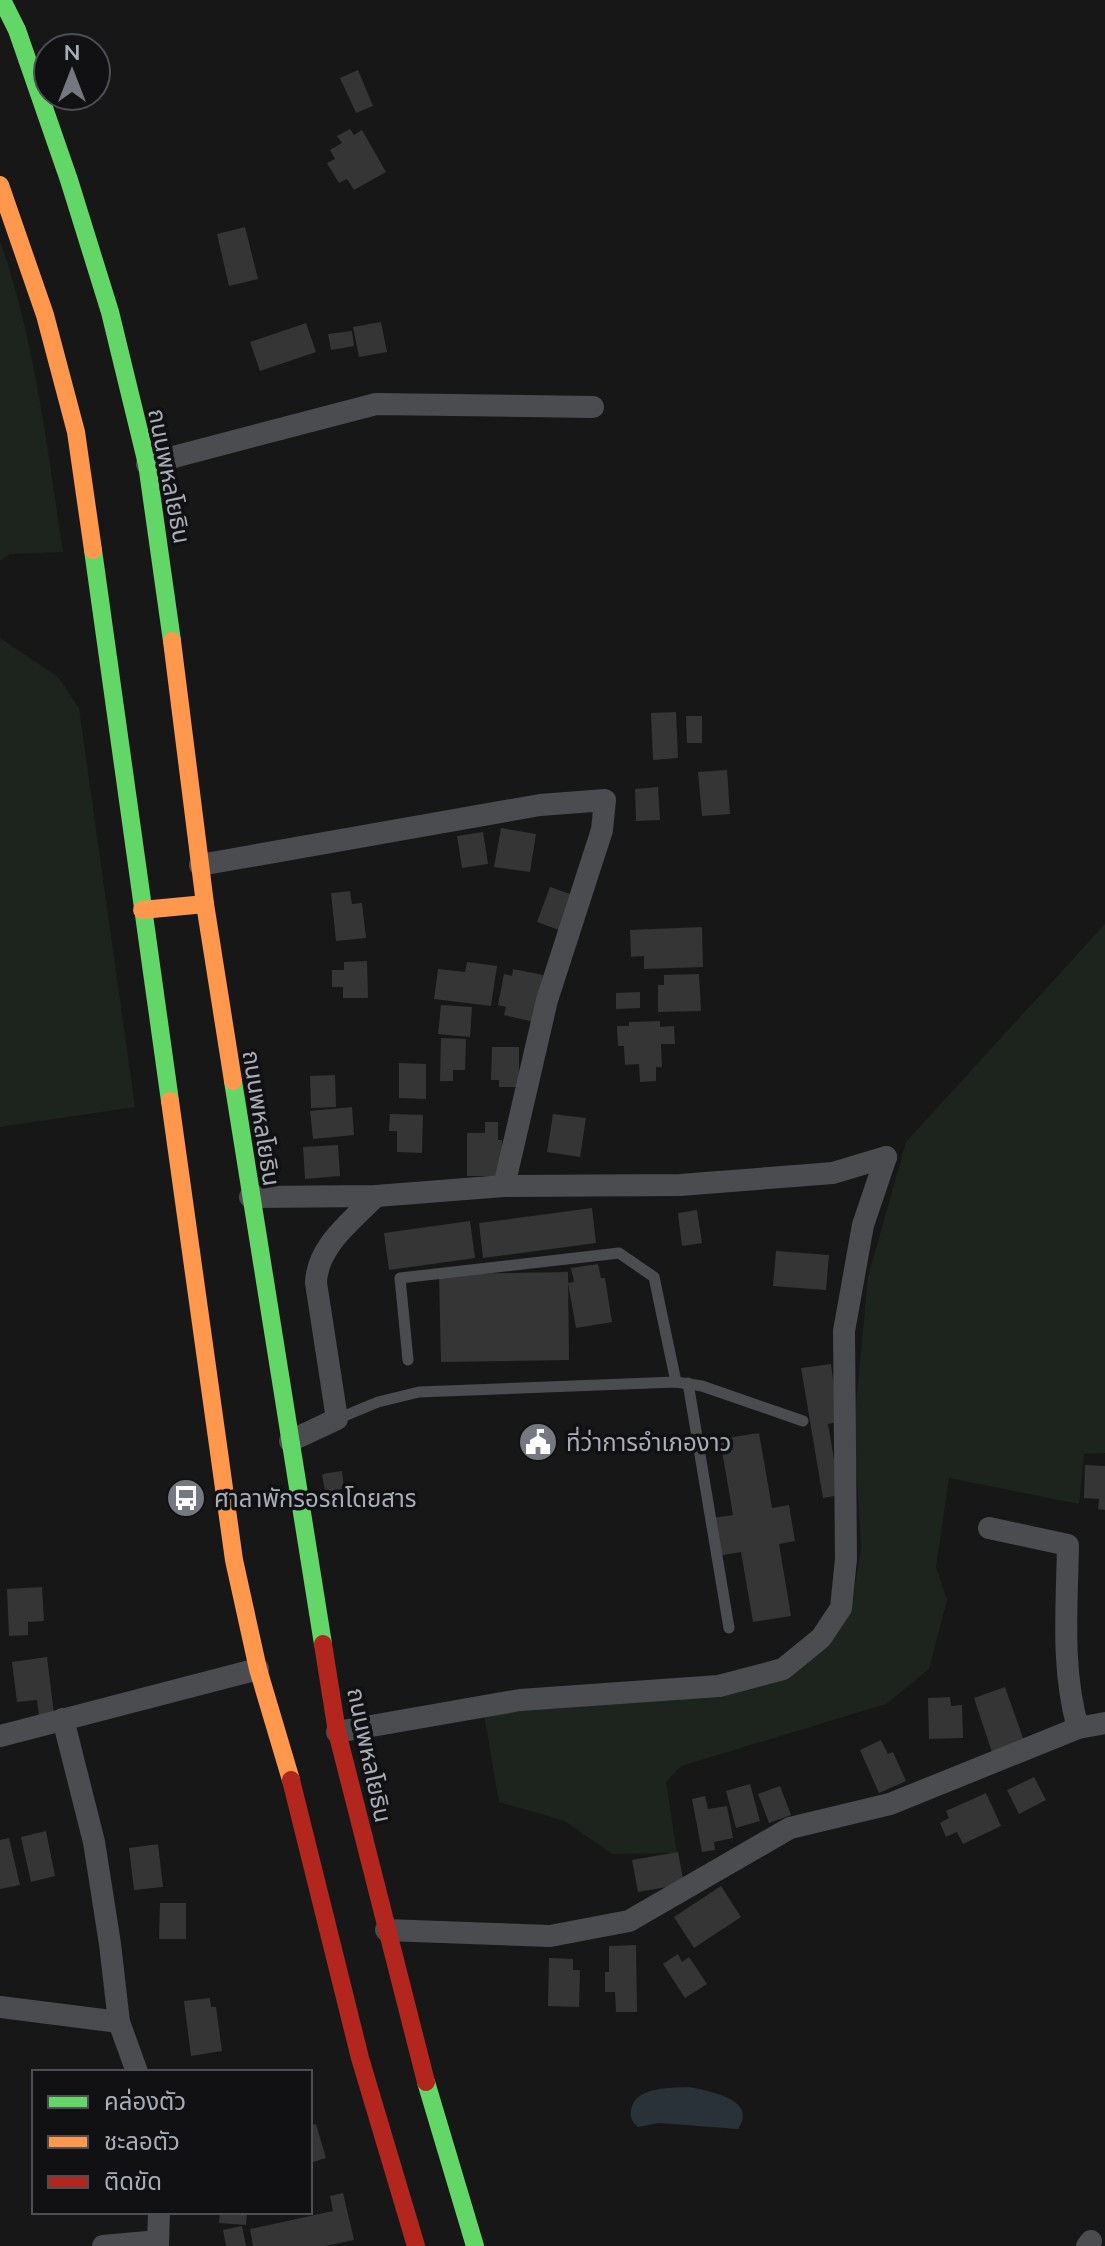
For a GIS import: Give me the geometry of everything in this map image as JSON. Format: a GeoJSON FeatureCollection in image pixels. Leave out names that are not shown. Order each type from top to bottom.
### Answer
{"type":"FeatureCollection","features":[{"type":"Feature","properties":{"kind":"highway","name":"ถนนพหลโยธิน"},"geometry":{"type":"LineString","coordinates":[[2,0],[17,30],[69,180],[110,312],[147,464],[165,581],[205,904],[337,1732],[414,2043],[475,2246]]}},
{"type":"Feature","properties":{"kind":"highway"},"geometry":{"type":"LineString","coordinates":[[0,185],[45,315],[76,432],[234,1560],[258,1669],[282,1743],[360,2058],[416,2246]]}},
{"type":"Feature","properties":{"kind":"highway"},"geometry":{"type":"LineString","coordinates":[[142,910],[205,904]]}},
{"type":"Feature","properties":{"kind":"street"},"geometry":{"type":"LineString","coordinates":[[147,464],[376,404],[593,407]]}},
{"type":"Feature","properties":{"kind":"street"},"geometry":{"type":"LineString","coordinates":[[200,865],[540,805],[605,800],[602,830],[547,1000],[504,1186]]}},
{"type":"Feature","properties":{"kind":"street"},"geometry":{"type":"LineString","coordinates":[[250,1197],[376,1196],[504,1186],[680,1185],[833,1173],[886,1157],[863,1225],[844,1331],[846,1559],[841,1608],[821,1638],[783,1669],[719,1686],[520,1700],[337,1732]]}},
{"type":"Feature","properties":{"kind":"street"},"geometry":{"type":"LineString","coordinates":[[290,1441],[337,1419],[316,1267],[322,1253],[376,1196]]}},
{"type":"Feature","properties":{"kind":"street"},"geometry":{"type":"LineString","coordinates":[[989,1528],[1068,1545],[1066,1665],[1078,1728]]}},
{"type":"Feature","properties":{"kind":"street"},"geometry":{"type":"LineString","coordinates":[[0,1736],[258,1669]]}},
{"type":"Feature","properties":{"kind":"street"},"geometry":{"type":"LineString","coordinates":[[63,1719],[94,1842],[119,2022],[136,2070]]}},
{"type":"Feature","properties":{"kind":"street"},"geometry":{"type":"LineString","coordinates":[[386,1930],[550,1936],[629,1921],[790,1828],[890,1804],[1078,1728],[1105,1723]]}},
{"type":"Feature","properties":{"kind":"street"},"geometry":{"type":"LineString","coordinates":[[0,2007],[119,2022]]}},
{"type":"Feature","properties":{"kind":"street"},"geometry":{"type":"LineString","coordinates":[[103,2246],[158,2243],[159,2214]]}},
{"type":"Feature","properties":{"kind":"lane"},"geometry":{"type":"LineString","coordinates":[[408,1360],[400,1278],[619,1253],[654,1277],[682,1383],[729,1628]]}},
{"type":"Feature","properties":{"kind":"lane"},"geometry":{"type":"LineString","coordinates":[[337,1419],[378,1402],[419,1392],[682,1383],[803,1421]]}},
{"type":"Feature","properties":{"kind":"shaded area"},"geometry":{"type":"Polygon","coordinates":[[[0,241],[31,356],[63,552],[10,554],[0,561],[0,241]]]}},
{"type":"Feature","properties":{"kind":"shaded area"},"geometry":{"type":"Polygon","coordinates":[[[0,638],[58,677],[79,708],[135,1107],[0,1127],[0,638]]]}},
{"type":"Feature","properties":{"kind":"shaded area"},"geometry":{"type":"Polygon","coordinates":[[[1105,924],[1105,1453],[1084,1454],[1079,1504],[949,1478],[936,1567],[947,1600],[929,1669],[886,1704],[681,1766],[666,1782],[677,1853],[612,1854],[565,1821],[499,1802],[484,1714],[786,1676],[851,1611],[861,1548],[854,1426],[868,1277],[906,1142],[1105,924]]]}},
{"type":"Feature","properties":{"kind":"shaded area"},"geometry":{"type":"Polygon","coordinates":[[[689,2087],[719,2094],[737,2104],[743,2119],[738,2129],[659,2123],[638,2127],[633,2121],[631,2110],[639,2096],[664,2088],[689,2087]]]}},
{"type":"Feature","properties":{"kind":"building"},"geometry":{"type":"Polygon","coordinates":[[[358,70],[373,106],[356,113],[340,78],[358,70]]]}},
{"type":"Feature","properties":{"kind":"building"},"geometry":{"type":"Polygon","coordinates":[[[350,129],[354,135],[362,130],[386,172],[354,190],[347,179],[339,183],[327,163],[335,159],[330,150],[342,143],[337,136],[350,129]]]}},
{"type":"Feature","properties":{"kind":"building"},"geometry":{"type":"Polygon","coordinates":[[[245,227],[258,279],[229,286],[217,234],[245,227]]]}},
{"type":"Feature","properties":{"kind":"building"},"geometry":{"type":"Polygon","coordinates":[[[381,322],[387,352],[359,357],[353,327],[381,322]]]}},
{"type":"Feature","properties":{"kind":"building"},"geometry":{"type":"Polygon","coordinates":[[[306,323],[316,352],[260,371],[250,342],[306,323]]]}},
{"type":"Feature","properties":{"kind":"building"},"geometry":{"type":"Polygon","coordinates":[[[352,331],[354,346],[331,350],[328,334],[352,331]]]}},
{"type":"Feature","properties":{"kind":"building"},"geometry":{"type":"Polygon","coordinates":[[[676,712],[678,758],[653,760],[651,713],[676,712]]]}},
{"type":"Feature","properties":{"kind":"building"},"geometry":{"type":"Polygon","coordinates":[[[686,716],[702,716],[702,743],[687,743],[686,716]]]}},
{"type":"Feature","properties":{"kind":"building"},"geometry":{"type":"Polygon","coordinates":[[[727,770],[730,814],[702,816],[698,772],[727,770]]]}},
{"type":"Feature","properties":{"kind":"building"},"geometry":{"type":"Polygon","coordinates":[[[658,787],[660,820],[636,821],[635,789],[658,787]]]}},
{"type":"Feature","properties":{"kind":"building"},"geometry":{"type":"Polygon","coordinates":[[[501,828],[536,834],[530,872],[494,867],[501,828]]]}},
{"type":"Feature","properties":{"kind":"building"},"geometry":{"type":"Polygon","coordinates":[[[483,832],[488,864],[462,868],[457,836],[483,832]]]}},
{"type":"Feature","properties":{"kind":"building"},"geometry":{"type":"Polygon","coordinates":[[[550,887],[573,895],[559,930],[537,922],[550,887]]]}},
{"type":"Feature","properties":{"kind":"building"},"geometry":{"type":"Polygon","coordinates":[[[350,891],[352,904],[362,903],[366,938],[336,941],[331,893],[350,891]]]}},
{"type":"Feature","properties":{"kind":"building"},"geometry":{"type":"Polygon","coordinates":[[[702,927],[703,967],[644,969],[644,956],[631,957],[630,930],[702,927]]]}},
{"type":"Feature","properties":{"kind":"building"},"geometry":{"type":"Polygon","coordinates":[[[367,961],[368,998],[343,998],[343,987],[332,987],[332,970],[344,970],[344,962],[367,961]]]}},
{"type":"Feature","properties":{"kind":"building"},"geometry":{"type":"Polygon","coordinates":[[[467,962],[497,966],[491,1006],[434,999],[438,969],[465,972],[467,962]]]}},
{"type":"Feature","properties":{"kind":"building"},"geometry":{"type":"Polygon","coordinates":[[[513,969],[543,975],[534,1022],[504,1015],[506,1007],[498,1005],[504,974],[512,976],[513,969]]]}},
{"type":"Feature","properties":{"kind":"building"},"geometry":{"type":"Polygon","coordinates":[[[699,974],[701,1011],[658,1012],[658,985],[664,985],[664,975],[699,974]]]}},
{"type":"Feature","properties":{"kind":"building"},"geometry":{"type":"Polygon","coordinates":[[[640,992],[640,1008],[616,1009],[616,993],[640,992]]]}},
{"type":"Feature","properties":{"kind":"building"},"geometry":{"type":"Polygon","coordinates":[[[441,1005],[472,1007],[470,1037],[438,1034],[441,1005]]]}},
{"type":"Feature","properties":{"kind":"building"},"geometry":{"type":"Polygon","coordinates":[[[660,1021],[660,1027],[674,1026],[675,1044],[661,1044],[662,1067],[656,1067],[656,1081],[640,1082],[639,1064],[625,1065],[624,1046],[618,1046],[617,1026],[629,1026],[629,1022],[660,1021]]]}},
{"type":"Feature","properties":{"kind":"building"},"geometry":{"type":"Polygon","coordinates":[[[441,1038],[466,1039],[465,1070],[453,1070],[453,1081],[440,1081],[441,1038]]]}},
{"type":"Feature","properties":{"kind":"building"},"geometry":{"type":"Polygon","coordinates":[[[492,1047],[519,1047],[519,1087],[499,1087],[499,1080],[491,1080],[492,1047]]]}},
{"type":"Feature","properties":{"kind":"building"},"geometry":{"type":"Polygon","coordinates":[[[399,1063],[426,1064],[426,1099],[399,1098],[399,1063]]]}},
{"type":"Feature","properties":{"kind":"building"},"geometry":{"type":"Polygon","coordinates":[[[335,1075],[336,1107],[311,1108],[310,1076],[335,1075]]]}},
{"type":"Feature","properties":{"kind":"building"},"geometry":{"type":"Polygon","coordinates":[[[352,1107],[354,1135],[313,1139],[310,1111],[352,1107]]]}},
{"type":"Feature","properties":{"kind":"building"},"geometry":{"type":"Polygon","coordinates":[[[390,1114],[423,1115],[422,1153],[397,1152],[397,1131],[389,1131],[390,1114]]]}},
{"type":"Feature","properties":{"kind":"building"},"geometry":{"type":"Polygon","coordinates":[[[553,1114],[586,1118],[580,1157],[547,1152],[553,1114]]]}},
{"type":"Feature","properties":{"kind":"building"},"geometry":{"type":"Polygon","coordinates":[[[485,1122],[498,1122],[498,1140],[502,1140],[501,1176],[467,1176],[467,1133],[485,1133],[485,1122]]]}},
{"type":"Feature","properties":{"kind":"building"},"geometry":{"type":"Polygon","coordinates":[[[338,1145],[340,1176],[305,1179],[303,1147],[338,1145]]]}},
{"type":"Feature","properties":{"kind":"building"},"geometry":{"type":"Polygon","coordinates":[[[592,1208],[596,1243],[483,1258],[479,1223],[592,1208]]]}},
{"type":"Feature","properties":{"kind":"building"},"geometry":{"type":"Polygon","coordinates":[[[697,1210],[702,1243],[682,1246],[678,1213],[697,1210]]]}},
{"type":"Feature","properties":{"kind":"building"},"geometry":{"type":"Polygon","coordinates":[[[470,1221],[475,1258],[389,1270],[384,1233],[470,1221]]]}},
{"type":"Feature","properties":{"kind":"building"},"geometry":{"type":"Polygon","coordinates":[[[776,1251],[829,1255],[826,1290],[773,1286],[776,1251]]]}},
{"type":"Feature","properties":{"kind":"building"},"geometry":{"type":"Polygon","coordinates":[[[598,1264],[601,1278],[605,1278],[612,1322],[576,1328],[568,1283],[574,1282],[571,1268],[598,1264]]]}},
{"type":"Feature","properties":{"kind":"building"},"geometry":{"type":"Polygon","coordinates":[[[568,1272],[569,1360],[441,1362],[439,1274],[568,1272]]]}},
{"type":"Feature","properties":{"kind":"building"},"geometry":{"type":"Polygon","coordinates":[[[831,1364],[839,1422],[828,1424],[840,1495],[823,1498],[801,1368],[831,1364]]]}},
{"type":"Feature","properties":{"kind":"building"},"geometry":{"type":"Polygon","coordinates":[[[759,1433],[772,1508],[789,1505],[795,1541],[779,1544],[791,1616],[753,1622],[741,1552],[712,1557],[706,1519],[733,1515],[720,1439],[759,1433]]]}},
{"type":"Feature","properties":{"kind":"building"},"geometry":{"type":"Polygon","coordinates":[[[1085,1465],[1105,1466],[1105,1510],[1098,1509],[1099,1499],[1084,1498],[1085,1465]]]}},
{"type":"Feature","properties":{"kind":"building"},"geometry":{"type":"Polygon","coordinates":[[[342,1471],[344,1489],[325,1492],[322,1474],[342,1471]]]}},
{"type":"Feature","properties":{"kind":"building"},"geometry":{"type":"Polygon","coordinates":[[[195,1486],[198,1506],[178,1509],[174,1489],[195,1486]]]}},
{"type":"Feature","properties":{"kind":"building"},"geometry":{"type":"Polygon","coordinates":[[[42,1587],[44,1621],[28,1622],[28,1635],[9,1636],[7,1589],[42,1587]]]}},
{"type":"Feature","properties":{"kind":"building"},"geometry":{"type":"Polygon","coordinates":[[[47,1657],[54,1714],[39,1716],[37,1700],[17,1702],[12,1662],[47,1657]]]}},
{"type":"Feature","properties":{"kind":"building"},"geometry":{"type":"Polygon","coordinates":[[[1005,1687],[1025,1744],[993,1755],[974,1698],[1005,1687]]]}},
{"type":"Feature","properties":{"kind":"building"},"geometry":{"type":"Polygon","coordinates":[[[950,1697],[951,1706],[962,1705],[963,1738],[929,1739],[928,1698],[950,1697]]]}},
{"type":"Feature","properties":{"kind":"building"},"geometry":{"type":"Polygon","coordinates":[[[881,1740],[888,1754],[893,1752],[906,1781],[879,1793],[860,1750],[881,1740]]]}},
{"type":"Feature","properties":{"kind":"building"},"geometry":{"type":"Polygon","coordinates":[[[1034,1777],[1046,1800],[1019,1814],[1007,1790],[1034,1777]]]}},
{"type":"Feature","properties":{"kind":"building"},"geometry":{"type":"Polygon","coordinates":[[[750,1784],[760,1821],[736,1828],[726,1791],[750,1784]]]}},
{"type":"Feature","properties":{"kind":"building"},"geometry":{"type":"Polygon","coordinates":[[[780,1786],[791,1815],[769,1823],[758,1794],[780,1786]]]}},
{"type":"Feature","properties":{"kind":"building"},"geometry":{"type":"Polygon","coordinates":[[[986,1793],[1001,1826],[963,1844],[957,1832],[946,1837],[940,1823],[949,1818],[946,1811],[986,1793]]]}},
{"type":"Feature","properties":{"kind":"building"},"geometry":{"type":"Polygon","coordinates":[[[705,1796],[708,1809],[727,1806],[733,1838],[714,1842],[715,1850],[702,1852],[692,1799],[705,1796]]]}},
{"type":"Feature","properties":{"kind":"building"},"geometry":{"type":"Polygon","coordinates":[[[46,1831],[55,1876],[31,1882],[21,1837],[46,1831]]]}},
{"type":"Feature","properties":{"kind":"building"},"geometry":{"type":"Polygon","coordinates":[[[9,1838],[20,1885],[0,1889],[0,1840],[9,1838]]]}},
{"type":"Feature","properties":{"kind":"building"},"geometry":{"type":"Polygon","coordinates":[[[158,1844],[163,1887],[134,1890],[129,1848],[158,1844]]]}},
{"type":"Feature","properties":{"kind":"building"},"geometry":{"type":"Polygon","coordinates":[[[678,1852],[684,1884],[638,1892],[632,1860],[678,1852]]]}},
{"type":"Feature","properties":{"kind":"building"},"geometry":{"type":"Polygon","coordinates":[[[721,1886],[741,1917],[694,1948],[674,1917],[721,1886]]]}},
{"type":"Feature","properties":{"kind":"building"},"geometry":{"type":"Polygon","coordinates":[[[160,1903],[186,1903],[186,1939],[159,1939],[160,1903]]]}},
{"type":"Feature","properties":{"kind":"building"},"geometry":{"type":"Polygon","coordinates":[[[636,1945],[637,2012],[616,2012],[615,1992],[605,1992],[609,1946],[636,1945]]]}},
{"type":"Feature","properties":{"kind":"building"},"geometry":{"type":"Polygon","coordinates":[[[678,1954],[682,1962],[689,1957],[707,1984],[685,1998],[663,1964],[678,1954]]]}},
{"type":"Feature","properties":{"kind":"building"},"geometry":{"type":"Polygon","coordinates":[[[549,1958],[573,1959],[573,1970],[580,1970],[579,2007],[548,2006],[549,1958]]]}},
{"type":"Feature","properties":{"kind":"building"},"geometry":{"type":"Polygon","coordinates":[[[210,1998],[211,2007],[216,2007],[222,2051],[191,2056],[184,2001],[210,1998]]]}},
{"type":"Feature","properties":{"kind":"building"},"geometry":{"type":"Polygon","coordinates":[[[316,2124],[326,2158],[312,2162],[312,2125],[316,2124]]]}},
{"type":"Feature","properties":{"kind":"building"},"geometry":{"type":"Polygon","coordinates":[[[343,2193],[354,2240],[326,2246],[253,2246],[250,2229],[333,2211],[330,2196],[343,2193]]]}},
{"type":"Feature","properties":{"kind":"building"},"geometry":{"type":"Polygon","coordinates":[[[220,2214],[247,2214],[246,2225],[219,2223],[220,2214]]]}},
{"type":"Feature","properties":{"kind":"building"},"geometry":{"type":"Polygon","coordinates":[[[242,2226],[246,2246],[226,2246],[223,2230],[242,2226]]]}},
{"type":"Feature","properties":{"kind":"traffic: fast"},"geometry":{"type":"LineString","coordinates":[[2,0],[17,30],[69,180],[110,312],[147,464],[172,641]]}},
{"type":"Feature","properties":{"kind":"traffic: fast"},"geometry":{"type":"LineString","coordinates":[[93,550],[170,1101]]}},
{"type":"Feature","properties":{"kind":"traffic: fast"},"geometry":{"type":"LineString","coordinates":[[233,1081],[323,1644]]}},
{"type":"Feature","properties":{"kind":"traffic: fast"},"geometry":{"type":"LineString","coordinates":[[426,2082],[475,2246]]}},
{"type":"Feature","properties":{"kind":"traffic: slow"},"geometry":{"type":"LineString","coordinates":[[0,185],[45,315],[76,432],[93,550]]}},
{"type":"Feature","properties":{"kind":"traffic: slow"},"geometry":{"type":"LineString","coordinates":[[172,641],[205,904],[233,1081]]}},
{"type":"Feature","properties":{"kind":"traffic: slow"},"geometry":{"type":"LineString","coordinates":[[142,910],[205,904]]}},
{"type":"Feature","properties":{"kind":"traffic: slow"},"geometry":{"type":"LineString","coordinates":[[170,1101],[234,1560],[258,1669],[291,1780]]}},
{"type":"Feature","properties":{"kind":"traffic: jam"},"geometry":{"type":"LineString","coordinates":[[323,1644],[337,1732],[426,2082]]}},
{"type":"Feature","properties":{"kind":"traffic: jam"},"geometry":{"type":"LineString","coordinates":[[291,1780],[360,2058],[416,2246]]}},
{"type":"Feature","properties":{"kind":"place","name":"ที่ว่าการอำเภองาว"},"geometry":{"type":"Point","coordinates":[538,1442]}},
{"type":"Feature","properties":{"kind":"place","name":"ศาลาพักรอรถโดยสาร"},"geometry":{"type":"Point","coordinates":[186,1498]}}]}
